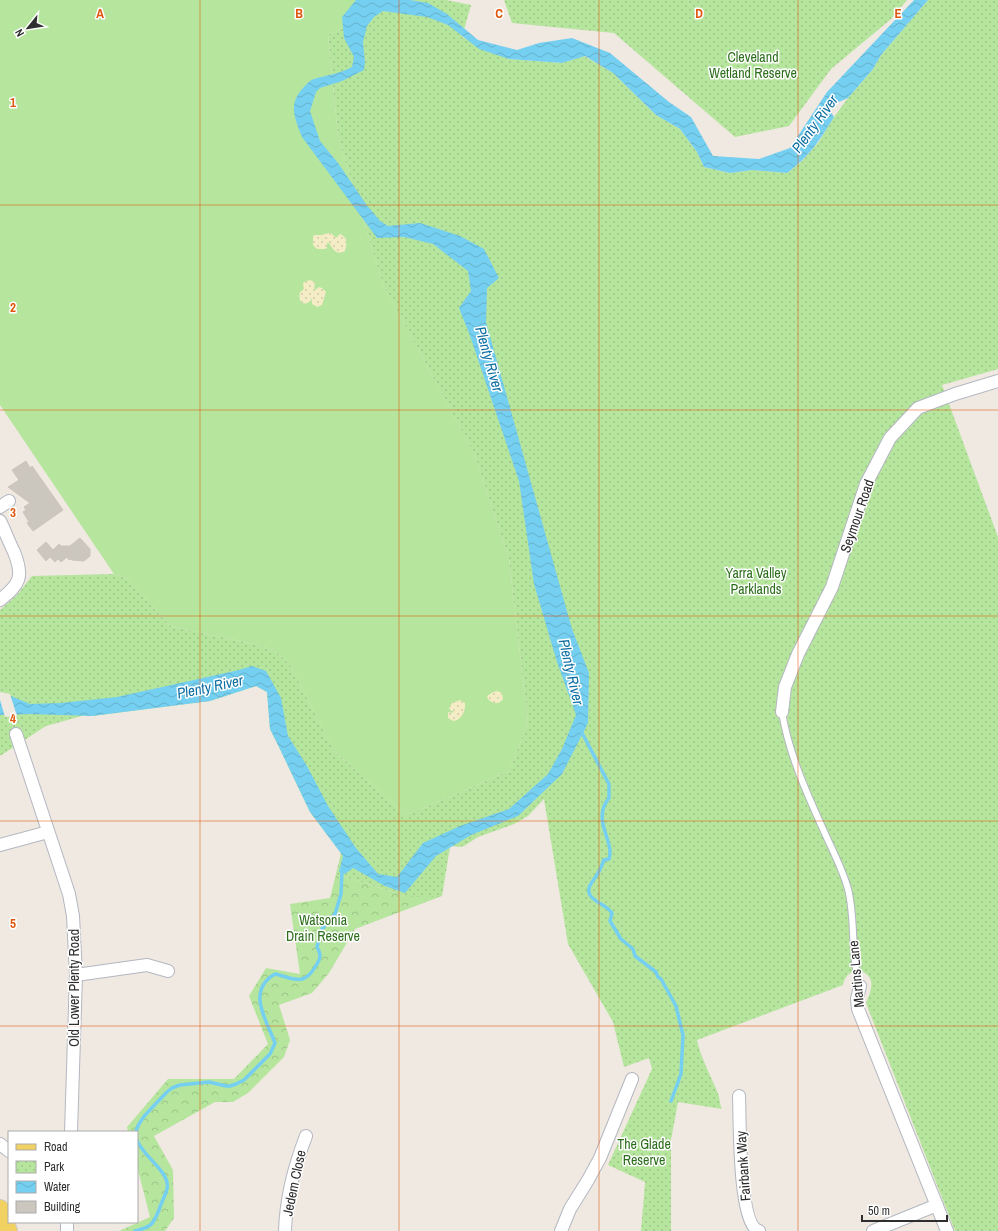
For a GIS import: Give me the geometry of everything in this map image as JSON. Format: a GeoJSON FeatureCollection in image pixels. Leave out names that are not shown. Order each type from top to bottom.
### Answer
{"type":"FeatureCollection","features":[{"type":"Feature","properties":{"kind":"main road"},"geometry":{"type":"LineString","coordinates":[[0,1209],[8,1231]]}},
{"type":"Feature","properties":{"kind":"street","name":"Seymour Road"},"geometry":{"type":"LineString","coordinates":[[782,712],[785,687],[798,654],[832,587],[866,484],[890,438],[918,408],[955,394],[998,381]]}},
{"type":"Feature","properties":{"kind":"street"},"geometry":{"type":"LineString","coordinates":[[0,521],[19,564],[20,573],[16,585],[0,600]]}},
{"type":"Feature","properties":{"kind":"street","name":"Old Lower Plenty Road"},"geometry":{"type":"LineString","coordinates":[[16,734],[69,894],[73,916],[76,975],[71,1131]]}},
{"type":"Feature","properties":{"kind":"street"},"geometry":{"type":"LineString","coordinates":[[0,845],[48,832]]}},
{"type":"Feature","properties":{"kind":"street"},"geometry":{"type":"LineString","coordinates":[[76,975],[147,964],[168,971]]}},
{"type":"Feature","properties":{"kind":"street","name":"Martins Lane"},"geometry":{"type":"LineString","coordinates":[[860,986],[857,999],[858,1009],[947,1231]]}},
{"type":"Feature","properties":{"kind":"street"},"geometry":{"type":"LineString","coordinates":[[561,1231],[570,1209],[588,1180],[606,1144],[632,1079]]}},
{"type":"Feature","properties":{"kind":"street","name":"Fairbank Way"},"geometry":{"type":"LineString","coordinates":[[739,1096],[741,1165],[746,1209],[752,1226],[759,1231]]}},
{"type":"Feature","properties":{"kind":"street","name":"Jedem Close"},"geometry":{"type":"LineString","coordinates":[[284,1231],[293,1174],[306,1136]]}},
{"type":"Feature","properties":{"kind":"street"},"geometry":{"type":"LineString","coordinates":[[0,1144],[8,1150]]}},
{"type":"Feature","properties":{"kind":"street"},"geometry":{"type":"LineString","coordinates":[[873,1231],[937,1205]]}},
{"type":"Feature","properties":{"kind":"lane","name":"Martins Lane"},"geometry":{"type":"LineString","coordinates":[[782,712],[785,729],[805,787],[848,889],[851,907],[855,971],[860,986]]}},
{"type":"Feature","properties":{"kind":"green space"},"geometry":{"type":"Polygon","coordinates":[[[0,0],[402,0],[328,35],[338,136],[383,284],[475,455],[509,559],[528,723],[509,771],[406,815],[334,751],[290,665],[275,651],[258,645],[170,626],[128,579],[114,574],[0,405],[0,0]]]}},
{"type":"Feature","properties":{"kind":"green space","name":"Yarra Valley Parklands"},"geometry":{"type":"Polygon","coordinates":[[[402,0],[446,0],[471,5],[462,37],[509,59],[562,63],[584,56],[613,73],[656,115],[680,129],[697,152],[704,167],[730,173],[752,170],[787,173],[801,162],[818,143],[834,117],[873,69],[881,55],[928,0],[998,0],[998,369],[942,385],[998,537],[998,1231],[955,1231],[866,1003],[871,988],[870,979],[858,970],[848,975],[843,985],[697,1040],[703,1060],[718,1093],[722,1109],[678,1102],[671,1140],[671,1231],[641,1231],[645,1182],[608,1165],[652,1069],[649,1058],[624,1067],[613,1022],[568,944],[544,799],[528,816],[514,824],[478,837],[464,846],[450,847],[442,896],[405,896],[336,874],[341,853],[310,812],[270,729],[267,692],[256,686],[210,701],[82,716],[46,726],[0,756],[0,610],[17,595],[32,576],[114,574],[128,579],[170,626],[258,645],[275,651],[290,665],[334,751],[406,815],[509,771],[528,723],[509,559],[475,455],[383,284],[338,136],[328,35],[402,0]]]}},
{"type":"Feature","properties":{"kind":"green space","name":"Cleveland Wetland Reserve"},"geometry":{"type":"Polygon","coordinates":[[[504,0],[907,0],[891,19],[831,69],[789,126],[735,137],[614,33],[512,23],[504,0]]]}},
{"type":"Feature","properties":{"kind":"green space","name":"Watsonia Drain Reserve"},"geometry":{"type":"Polygon","coordinates":[[[336,874],[405,896],[442,896],[355,929],[329,973],[312,993],[279,1005],[290,1040],[284,1057],[248,1093],[233,1102],[215,1102],[154,1136],[173,1170],[174,1218],[165,1231],[119,1231],[150,1217],[138,1170],[138,1131],[128,1131],[127,1127],[168,1079],[234,1079],[268,1044],[249,996],[266,968],[300,974],[290,904],[330,898],[336,874]]]}},
{"type":"Feature","properties":{"kind":"sand"},"geometry":{"type":"Polygon","coordinates":[[[329,233],[336,238],[340,234],[343,235],[346,239],[345,251],[339,253],[337,252],[329,243],[327,243],[327,248],[325,249],[317,249],[313,245],[314,235],[329,233]]]}},
{"type":"Feature","properties":{"kind":"sand"},"geometry":{"type":"Polygon","coordinates":[[[310,280],[315,282],[314,290],[319,287],[326,292],[322,305],[317,307],[312,304],[312,298],[310,302],[307,303],[303,303],[300,300],[300,292],[304,289],[304,282],[310,280]]]}},
{"type":"Feature","properties":{"kind":"sand"},"geometry":{"type":"Polygon","coordinates":[[[497,691],[502,693],[503,699],[498,703],[493,703],[487,696],[497,691]]]}},
{"type":"Feature","properties":{"kind":"sand"},"geometry":{"type":"Polygon","coordinates":[[[460,700],[465,703],[464,712],[461,717],[456,721],[453,721],[448,718],[448,712],[452,713],[454,711],[451,711],[449,708],[452,703],[460,700]]]}},
{"type":"Feature","properties":{"kind":"water","name":"Plenty River"},"geometry":{"type":"Polygon","coordinates":[[[356,0],[410,0],[428,3],[447,14],[478,40],[517,50],[539,43],[572,38],[610,53],[669,102],[691,117],[713,156],[759,159],[790,148],[827,92],[914,0],[928,0],[881,55],[873,69],[848,98],[832,105],[829,109],[834,117],[824,133],[814,148],[802,161],[787,173],[752,170],[730,173],[704,167],[697,152],[680,129],[656,115],[613,73],[585,56],[562,63],[509,59],[479,49],[448,25],[427,17],[383,11],[374,17],[367,26],[363,42],[365,62],[364,70],[342,81],[320,88],[316,92],[310,111],[320,141],[380,221],[388,226],[420,223],[460,236],[484,249],[499,278],[487,288],[486,322],[572,629],[589,673],[588,723],[562,774],[518,816],[471,835],[436,856],[405,893],[385,886],[353,868],[345,874],[339,872],[343,856],[310,812],[270,729],[267,692],[256,686],[210,701],[92,716],[30,714],[0,715],[0,694],[11,696],[30,704],[61,703],[117,697],[252,666],[266,671],[281,698],[288,736],[307,766],[328,806],[356,848],[378,874],[397,877],[423,843],[460,826],[509,809],[548,774],[562,749],[576,715],[557,662],[534,584],[519,481],[469,333],[459,308],[471,291],[468,271],[433,244],[404,237],[377,238],[302,137],[295,117],[294,105],[296,99],[299,93],[309,82],[352,67],[354,57],[344,38],[342,17],[356,0]]]}},
{"type":"Feature","properties":{"kind":"pier"},"geometry":{"type":"Polygon","coordinates":[[[0,692],[10,694],[17,716],[5,717],[0,700],[0,692]]]}},
{"type":"Feature","properties":{"kind":"building"},"geometry":{"type":"Polygon","coordinates":[[[26,461],[30,468],[32,466],[63,510],[33,531],[27,523],[29,522],[23,512],[26,510],[24,507],[30,503],[8,487],[19,480],[12,470],[26,461]]]}},
{"type":"Feature","properties":{"kind":"building"},"geometry":{"type":"Polygon","coordinates":[[[80,538],[90,549],[90,556],[84,561],[69,560],[67,557],[61,562],[58,559],[55,562],[50,557],[46,561],[37,550],[46,542],[53,550],[59,544],[61,546],[70,546],[80,538]]]}},
{"type":"Feature","properties":{"kind":"waterway"},"geometry":{"type":"LineString","coordinates":[[581,731],[609,784],[609,798],[604,806],[602,814],[604,830],[609,845],[609,859],[604,860],[589,888],[589,894],[612,913],[610,921],[621,939],[633,949],[635,956],[656,972],[676,1006],[683,1035],[681,1074],[671,1101]]}},
{"type":"Feature","properties":{"kind":"waterway"},"geometry":{"type":"LineString","coordinates":[[136,1131],[144,1116],[172,1088],[180,1085],[209,1082],[226,1086],[236,1084],[244,1080],[270,1054],[275,1043],[263,1015],[260,997],[262,989],[266,981],[275,974],[299,980],[304,979],[312,971],[320,958],[317,947],[322,929],[335,914],[341,894],[343,869]]}},
{"type":"Feature","properties":{"kind":"waterway"},"geometry":{"type":"LineString","coordinates":[[135,1231],[151,1225],[157,1215],[167,1189],[165,1177],[138,1142]]}},
{"type":"Feature","properties":{"kind":"park label","name":"The Glade Reserve"},"geometry":{"type":"Point","coordinates":[644,1152]}}]}
